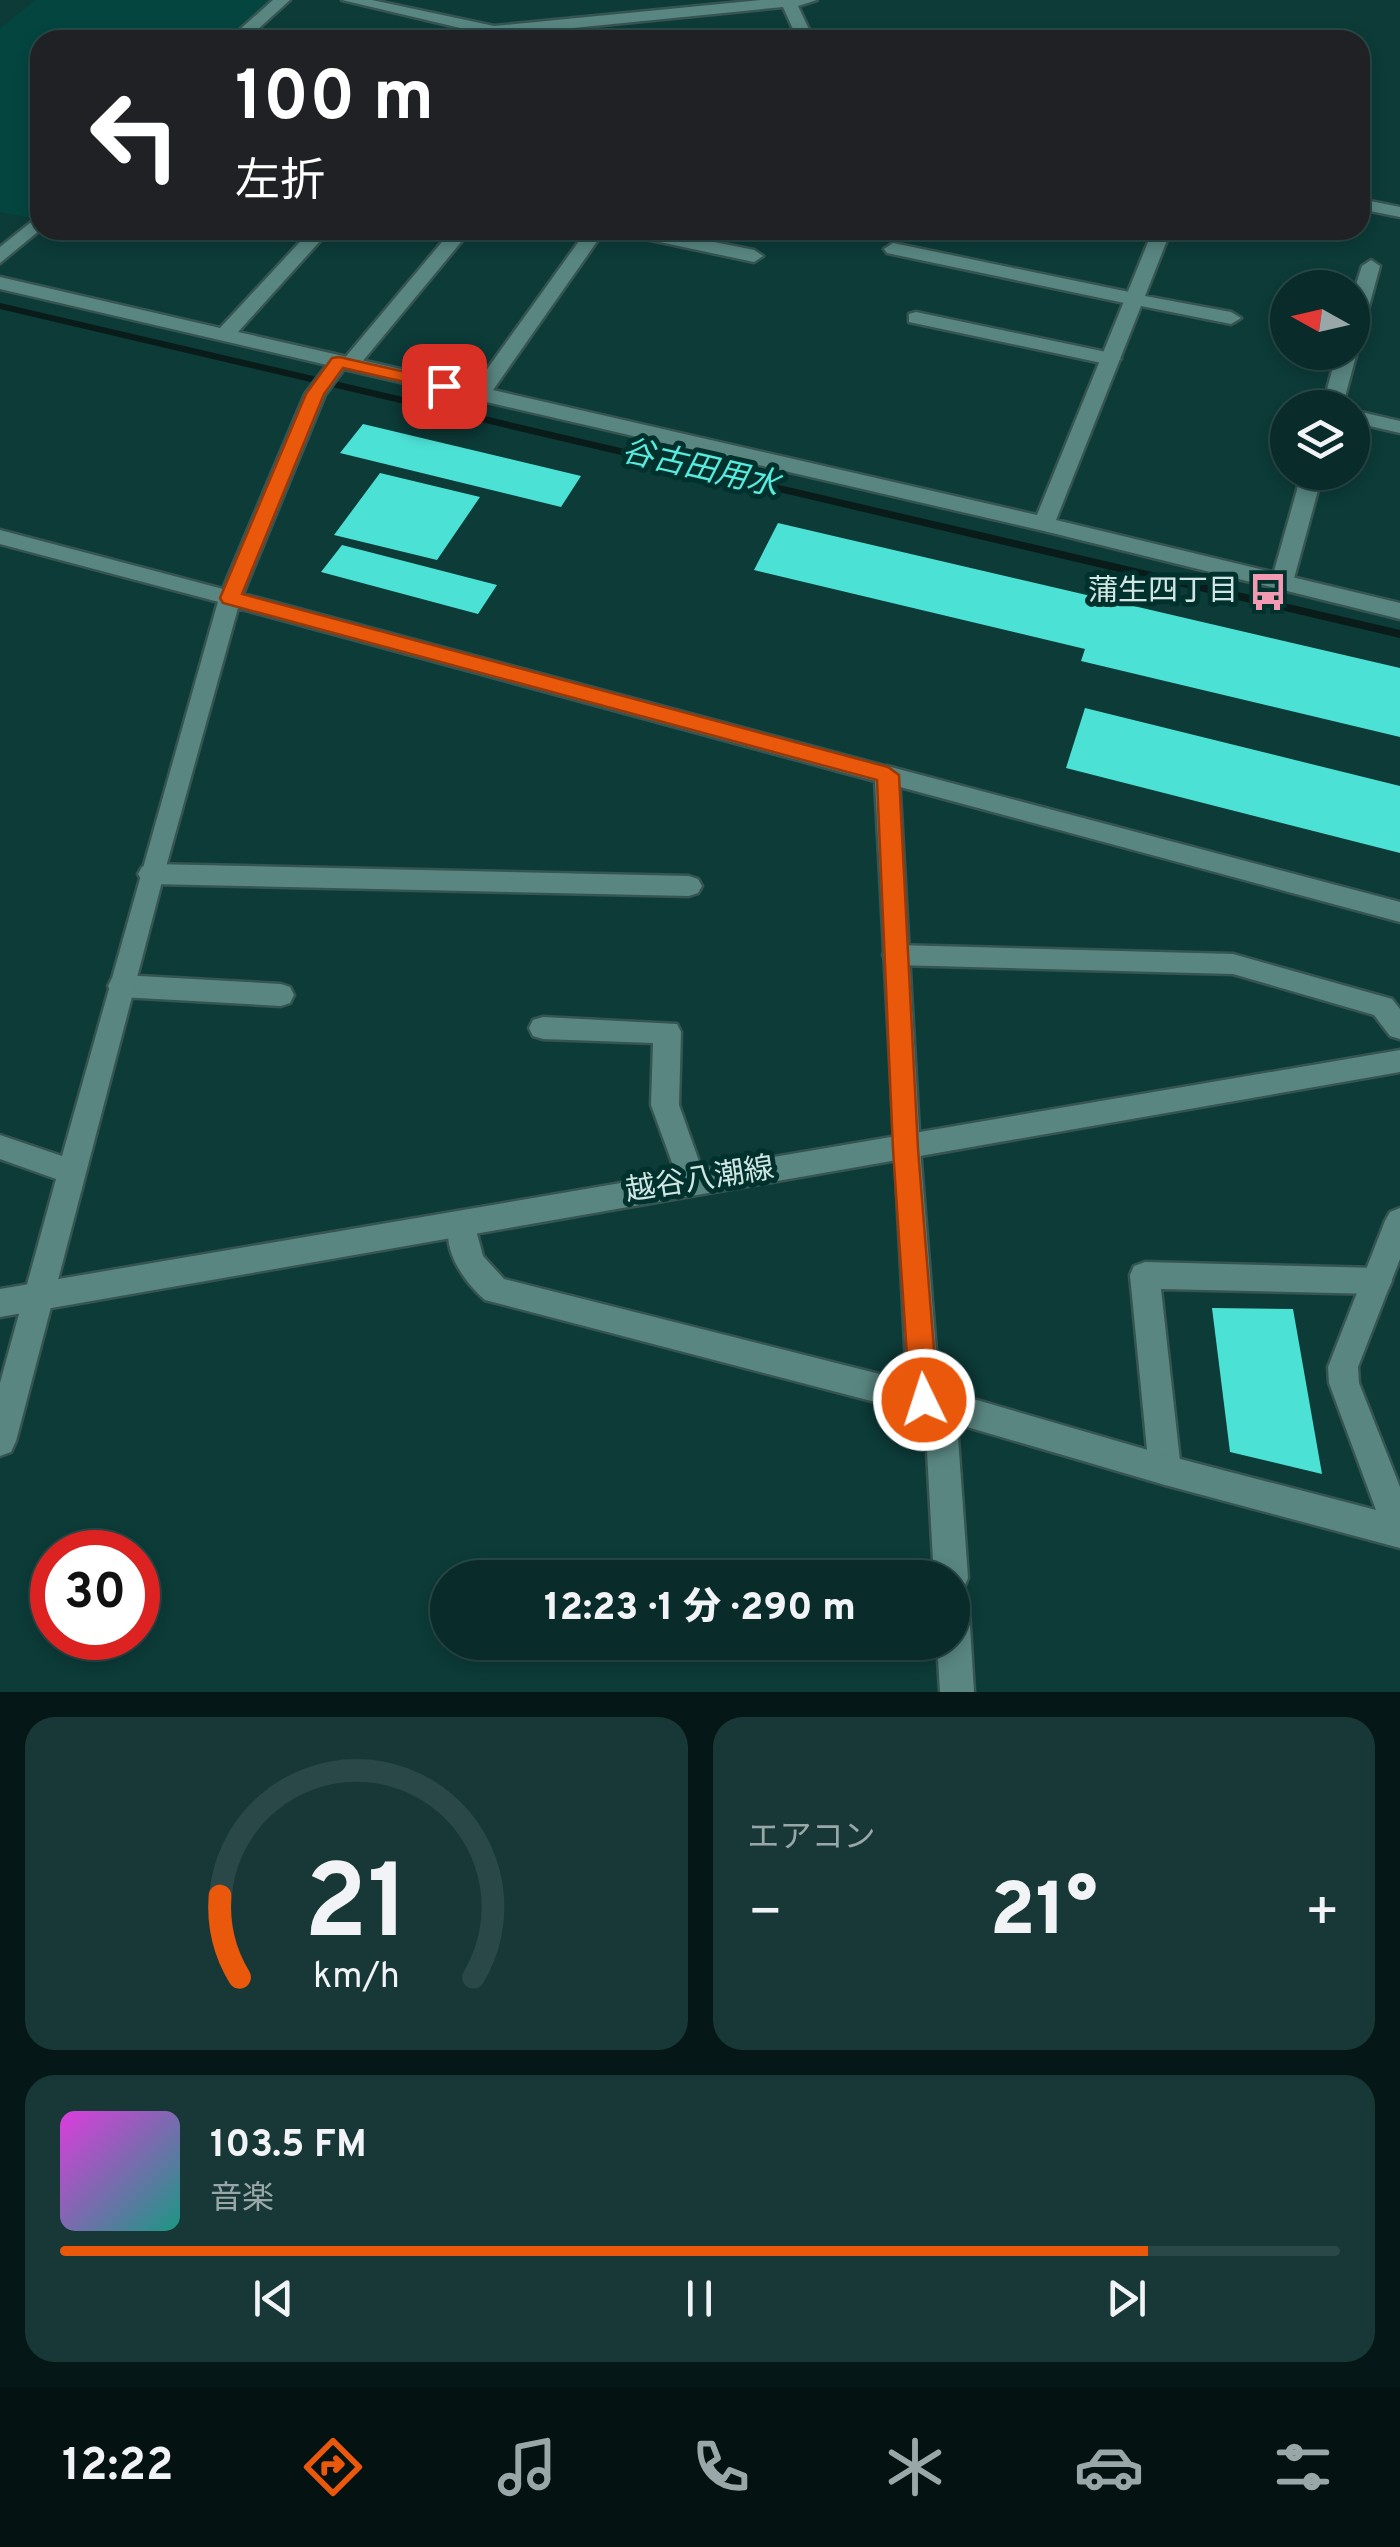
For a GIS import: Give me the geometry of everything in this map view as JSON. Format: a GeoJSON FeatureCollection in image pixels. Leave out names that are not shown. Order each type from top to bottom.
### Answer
{"type":"FeatureCollection","features":[{"type":"Feature","properties":{"kind":"street"},"geometry":{"type":"LineString","coordinates":[[248,30],[282,0]]}},
{"type":"Feature","properties":{"kind":"street"},"geometry":{"type":"LineString","coordinates":[[350,0],[470,30]]}},
{"type":"Feature","properties":{"kind":"street"},"geometry":{"type":"LineString","coordinates":[[522,30],[699,5],[809,0]]}},
{"type":"Feature","properties":{"kind":"street"},"geometry":{"type":"LineString","coordinates":[[788,1],[801,30]]}},
{"type":"Feature","properties":{"kind":"street"},"geometry":{"type":"LineString","coordinates":[[1370,202],[1400,197]]}},
{"type":"Feature","properties":{"kind":"street"},"geometry":{"type":"LineString","coordinates":[[1370,205],[1400,212]]}},
{"type":"Feature","properties":{"kind":"street"},"geometry":{"type":"LineString","coordinates":[[0,257],[30,229]]}},
{"type":"Feature","properties":{"kind":"street"},"geometry":{"type":"LineString","coordinates":[[225,334],[311,240]]}},
{"type":"Feature","properties":{"kind":"street"},"geometry":{"type":"LineString","coordinates":[[0,1441],[120,986],[230,598],[315,394],[453,240]]}},
{"type":"Feature","properties":{"kind":"street"},"geometry":{"type":"LineString","coordinates":[[480,394],[589,240]]}},
{"type":"Feature","properties":{"kind":"street"},"geometry":{"type":"LineString","coordinates":[[676,240],[754,256]]}},
{"type":"Feature","properties":{"kind":"street"},"geometry":{"type":"LineString","coordinates":[[1044,524],[1158,240]]}},
{"type":"Feature","properties":{"kind":"street"},"geometry":{"type":"LineString","coordinates":[[892,248],[1231,318]]}},
{"type":"Feature","properties":{"kind":"street"},"geometry":{"type":"LineString","coordinates":[[1370,270],[1371,266]]}},
{"type":"Feature","properties":{"kind":"street"},"geometry":{"type":"LineString","coordinates":[[0,282],[1044,524],[1400,611]]}},
{"type":"Feature","properties":{"kind":"street"},"geometry":{"type":"LineString","coordinates":[[916,318],[1111,359]]}},
{"type":"Feature","properties":{"kind":"street"},"geometry":{"type":"LineString","coordinates":[[1370,420],[1400,426]]}},
{"type":"Feature","properties":{"kind":"street"},"geometry":{"type":"LineString","coordinates":[[1282,582],[1308,490]]}},
{"type":"Feature","properties":{"kind":"street"},"geometry":{"type":"LineString","coordinates":[[0,536],[1400,912]]}},
{"type":"Feature","properties":{"kind":"street"},"geometry":{"type":"LineString","coordinates":[[888,775],[906,1149],[950,1560]]}},
{"type":"Feature","properties":{"kind":"street"},"geometry":{"type":"LineString","coordinates":[[151,874],[688,886]]}},
{"type":"Feature","properties":{"kind":"street"},"geometry":{"type":"LineString","coordinates":[[896,955],[1233,964],[1383,1007],[1400,1028]]}},
{"type":"Feature","properties":{"kind":"street"},"geometry":{"type":"LineString","coordinates":[[120,986],[281,994]]}},
{"type":"Feature","properties":{"kind":"street"},"geometry":{"type":"LineString","coordinates":[[543,1028],[667,1032],[665,1105],[692,1181]]}},
{"type":"Feature","properties":{"kind":"street","name":"越谷八潮線"},"geometry":{"type":"LineString","coordinates":[[0,1303],[1400,1061]]}},
{"type":"Feature","properties":{"kind":"street"},"geometry":{"type":"LineString","coordinates":[[0,1147],[72,1172]]}},
{"type":"Feature","properties":{"kind":"street"},"geometry":{"type":"LineString","coordinates":[[1400,1221],[1346,1350],[1344,1383],[1400,1530]]}},
{"type":"Feature","properties":{"kind":"street"},"geometry":{"type":"LineString","coordinates":[[462,1224],[466,1258],[476,1274],[496,1290],[932,1402],[1165,1470],[1400,1530]]}},
{"type":"Feature","properties":{"kind":"street"},"geometry":{"type":"LineString","coordinates":[[1165,1470],[1145,1276],[1377,1282]]}},
{"type":"Feature","properties":{"kind":"street"},"geometry":{"type":"LineString","coordinates":[[955,1660],[957,1692]]}},
{"type":"Feature","properties":{"kind":"shaded area"},"geometry":{"type":"Polygon","coordinates":[[[36,0],[274,0],[242,30],[30,30],[30,218],[0,212],[0,28],[36,0]]]}},
{"type":"Feature","properties":{"kind":"building"},"geometry":{"type":"Polygon","coordinates":[[[363,424],[581,476],[561,507],[340,453],[363,424]]]}},
{"type":"Feature","properties":{"kind":"building"},"geometry":{"type":"Polygon","coordinates":[[[380,473],[480,497],[437,560],[334,535],[380,473]]]}},
{"type":"Feature","properties":{"kind":"building"},"geometry":{"type":"Polygon","coordinates":[[[778,523],[1400,668],[1400,737],[1081,661],[1085,649],[754,570],[778,523]]]}},
{"type":"Feature","properties":{"kind":"building"},"geometry":{"type":"Polygon","coordinates":[[[342,545],[497,585],[478,614],[321,572],[342,545]]]}},
{"type":"Feature","properties":{"kind":"building"},"geometry":{"type":"Polygon","coordinates":[[[1085,708],[1400,786],[1400,853],[1066,768],[1085,708]]]}},
{"type":"Feature","properties":{"kind":"building"},"geometry":{"type":"Polygon","coordinates":[[[1212,1308],[1293,1309],[1322,1474],[1230,1452],[1212,1308]]]}},
{"type":"Feature","properties":{"kind":"waterway","name":"谷古田用水"},"geometry":{"type":"LineString","coordinates":[[0,306],[1400,634]]}},
{"type":"Feature","properties":{"kind":"place","name":"蒲生四丁目"},"geometry":{"type":"Point","coordinates":[1268,592]}},
{"type":"Feature","properties":{"kind":"route"},"geometry":{"type":"LineString","coordinates":[[444,386],[339,362],[315,394],[230,598],[888,775],[906,1149],[924,1400]]}}]}
